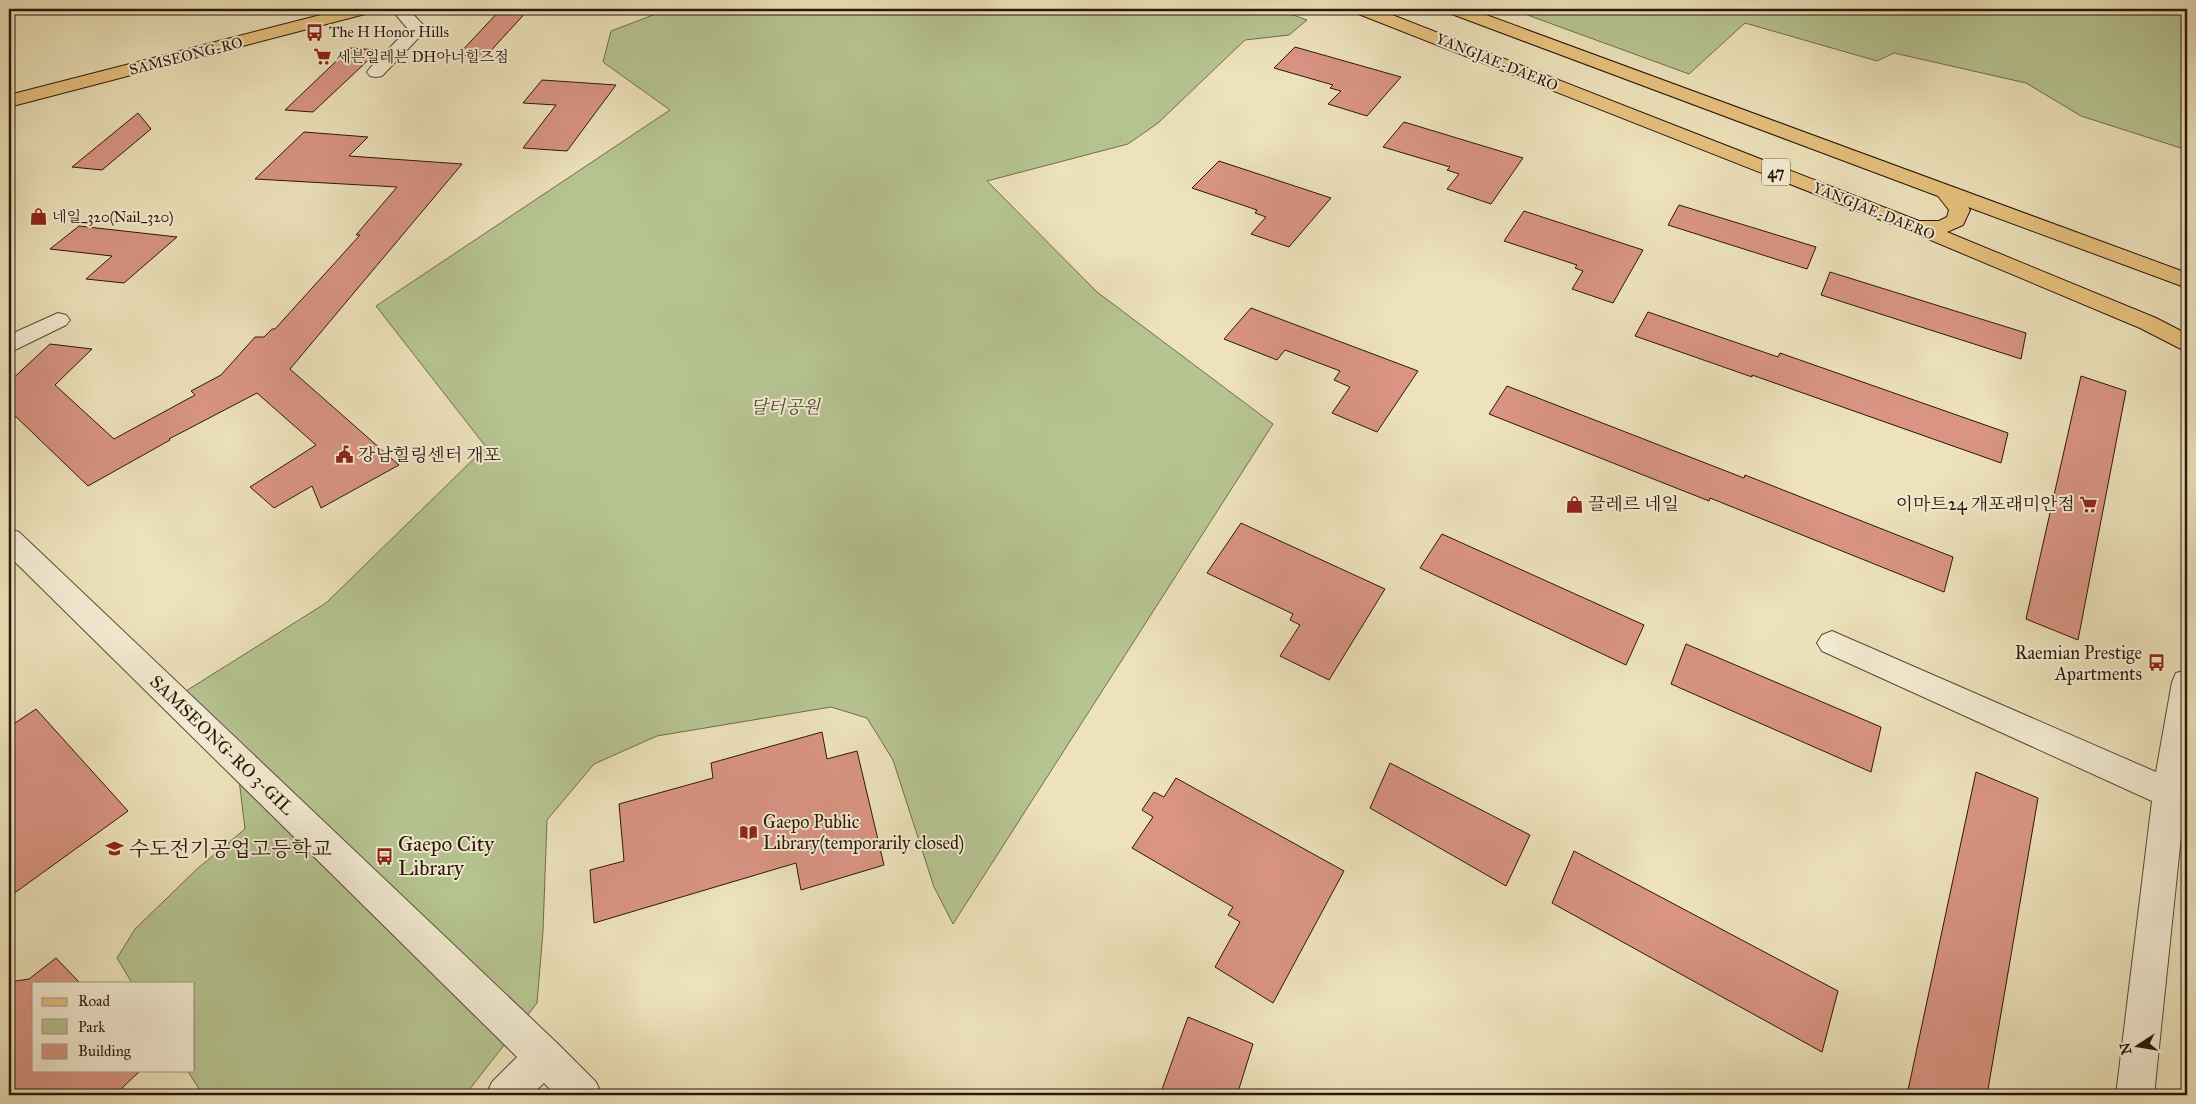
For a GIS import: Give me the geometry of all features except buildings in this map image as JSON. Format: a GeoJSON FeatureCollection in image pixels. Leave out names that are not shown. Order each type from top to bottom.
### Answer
{"type":"FeatureCollection","features":[{"type":"Feature","properties":{"kind":"main road","name":"SAMSEONG-RO"},"geometry":{"type":"LineString","coordinates":[[9,88],[315,9]]}},
{"type":"Feature","properties":{"kind":"main road","name":"SAMSEONG-RO"},"geometry":{"type":"LineString","coordinates":[[9,101],[362,9]]}},
{"type":"Feature","properties":{"kind":"main road","name":"YANGJAE-DAERO"},"geometry":{"type":"LineString","coordinates":[[1362,9],[1916,227],[2148,323],[2187,343]]}},
{"type":"Feature","properties":{"kind":"main road","name":"YANGJAE-DAERO"},"geometry":{"type":"LineString","coordinates":[[1455,9],[2187,282]]}},
{"type":"Feature","properties":{"kind":"main road"},"geometry":{"type":"LineString","coordinates":[[1916,227],[1942,227],[1956,221],[1960,210],[1946,192]]}},
{"type":"Feature","properties":{"kind":"street"},"geometry":{"type":"LineString","coordinates":[[376,72],[418,29],[400,9]]}},
{"type":"Feature","properties":{"kind":"street"},"geometry":{"type":"LineString","coordinates":[[9,344],[58,320]]}},
{"type":"Feature","properties":{"kind":"street","name":"SAMSEONG-RO 3-GIL"},"geometry":{"type":"LineString","coordinates":[[9,539],[583,1095]]}},
{"type":"Feature","properties":{"kind":"street"},"geometry":{"type":"LineString","coordinates":[[1832,643],[2169,793]]}},
{"type":"Feature","properties":{"kind":"street"},"geometry":{"type":"LineString","coordinates":[[2135,1095],[2169,793],[2187,682]]}},
{"type":"Feature","properties":{"kind":"street"},"geometry":{"type":"LineString","coordinates":[[505,1095],[544,1056]]}},
{"type":"Feature","properties":{"kind":"green space","name":"달터공원"},"geometry":{"type":"Polygon","coordinates":[[[669,9],[1277,9],[1307,20],[1289,35],[1245,40],[1158,123],[1128,144],[987,181],[1097,292],[1273,424],[953,924],[934,887],[893,760],[867,718],[831,707],[657,736],[594,764],[547,820],[543,931],[537,1003],[465,1095],[203,1095],[188,1072],[195,1072],[195,982],[131,982],[117,958],[135,929],[198,868],[245,829],[237,763],[186,691],[326,603],[486,447],[376,306],[670,110],[603,62],[611,31],[669,9]]]}},
{"type":"Feature","properties":{"kind":"green space"},"geometry":{"type":"Polygon","coordinates":[[[1511,9],[2187,9],[2187,150],[2081,116],[2026,83],[1894,53],[1877,61],[1745,23],[1689,74],[1511,9]]]}},
{"type":"Feature","properties":{"kind":"place","name":"The H Honor Hills"},"geometry":{"type":"Point","coordinates":[315,32]}},
{"type":"Feature","properties":{"kind":"place","name":"세븐일레븐 DH아너힐즈점"},"geometry":{"type":"Point","coordinates":[322,57]}},
{"type":"Feature","properties":{"kind":"place","name":"네일_320(Nail_320)"},"geometry":{"type":"Point","coordinates":[38,217]}},
{"type":"Feature","properties":{"kind":"place","name":"강남힐링센터 개포"},"geometry":{"type":"Point","coordinates":[344,455]}},
{"type":"Feature","properties":{"kind":"place","name":"끌레르 네일"},"geometry":{"type":"Point","coordinates":[1574,504]}},
{"type":"Feature","properties":{"kind":"place","name":"이마트24 개포래미안점"},"geometry":{"type":"Point","coordinates":[2089,504]}},
{"type":"Feature","properties":{"kind":"place","name":"Raemian Prestige Apartments"},"geometry":{"type":"Point","coordinates":[2156,663]}},
{"type":"Feature","properties":{"kind":"place","name":"Gaepo Public Library(temporarily closed)"},"geometry":{"type":"Point","coordinates":[749,832]}},
{"type":"Feature","properties":{"kind":"place","name":"수도전기공업고등학교"},"geometry":{"type":"Point","coordinates":[115,849]}},
{"type":"Feature","properties":{"kind":"place","name":"Gaepo City Library"},"geometry":{"type":"Point","coordinates":[384,856]}}]}
